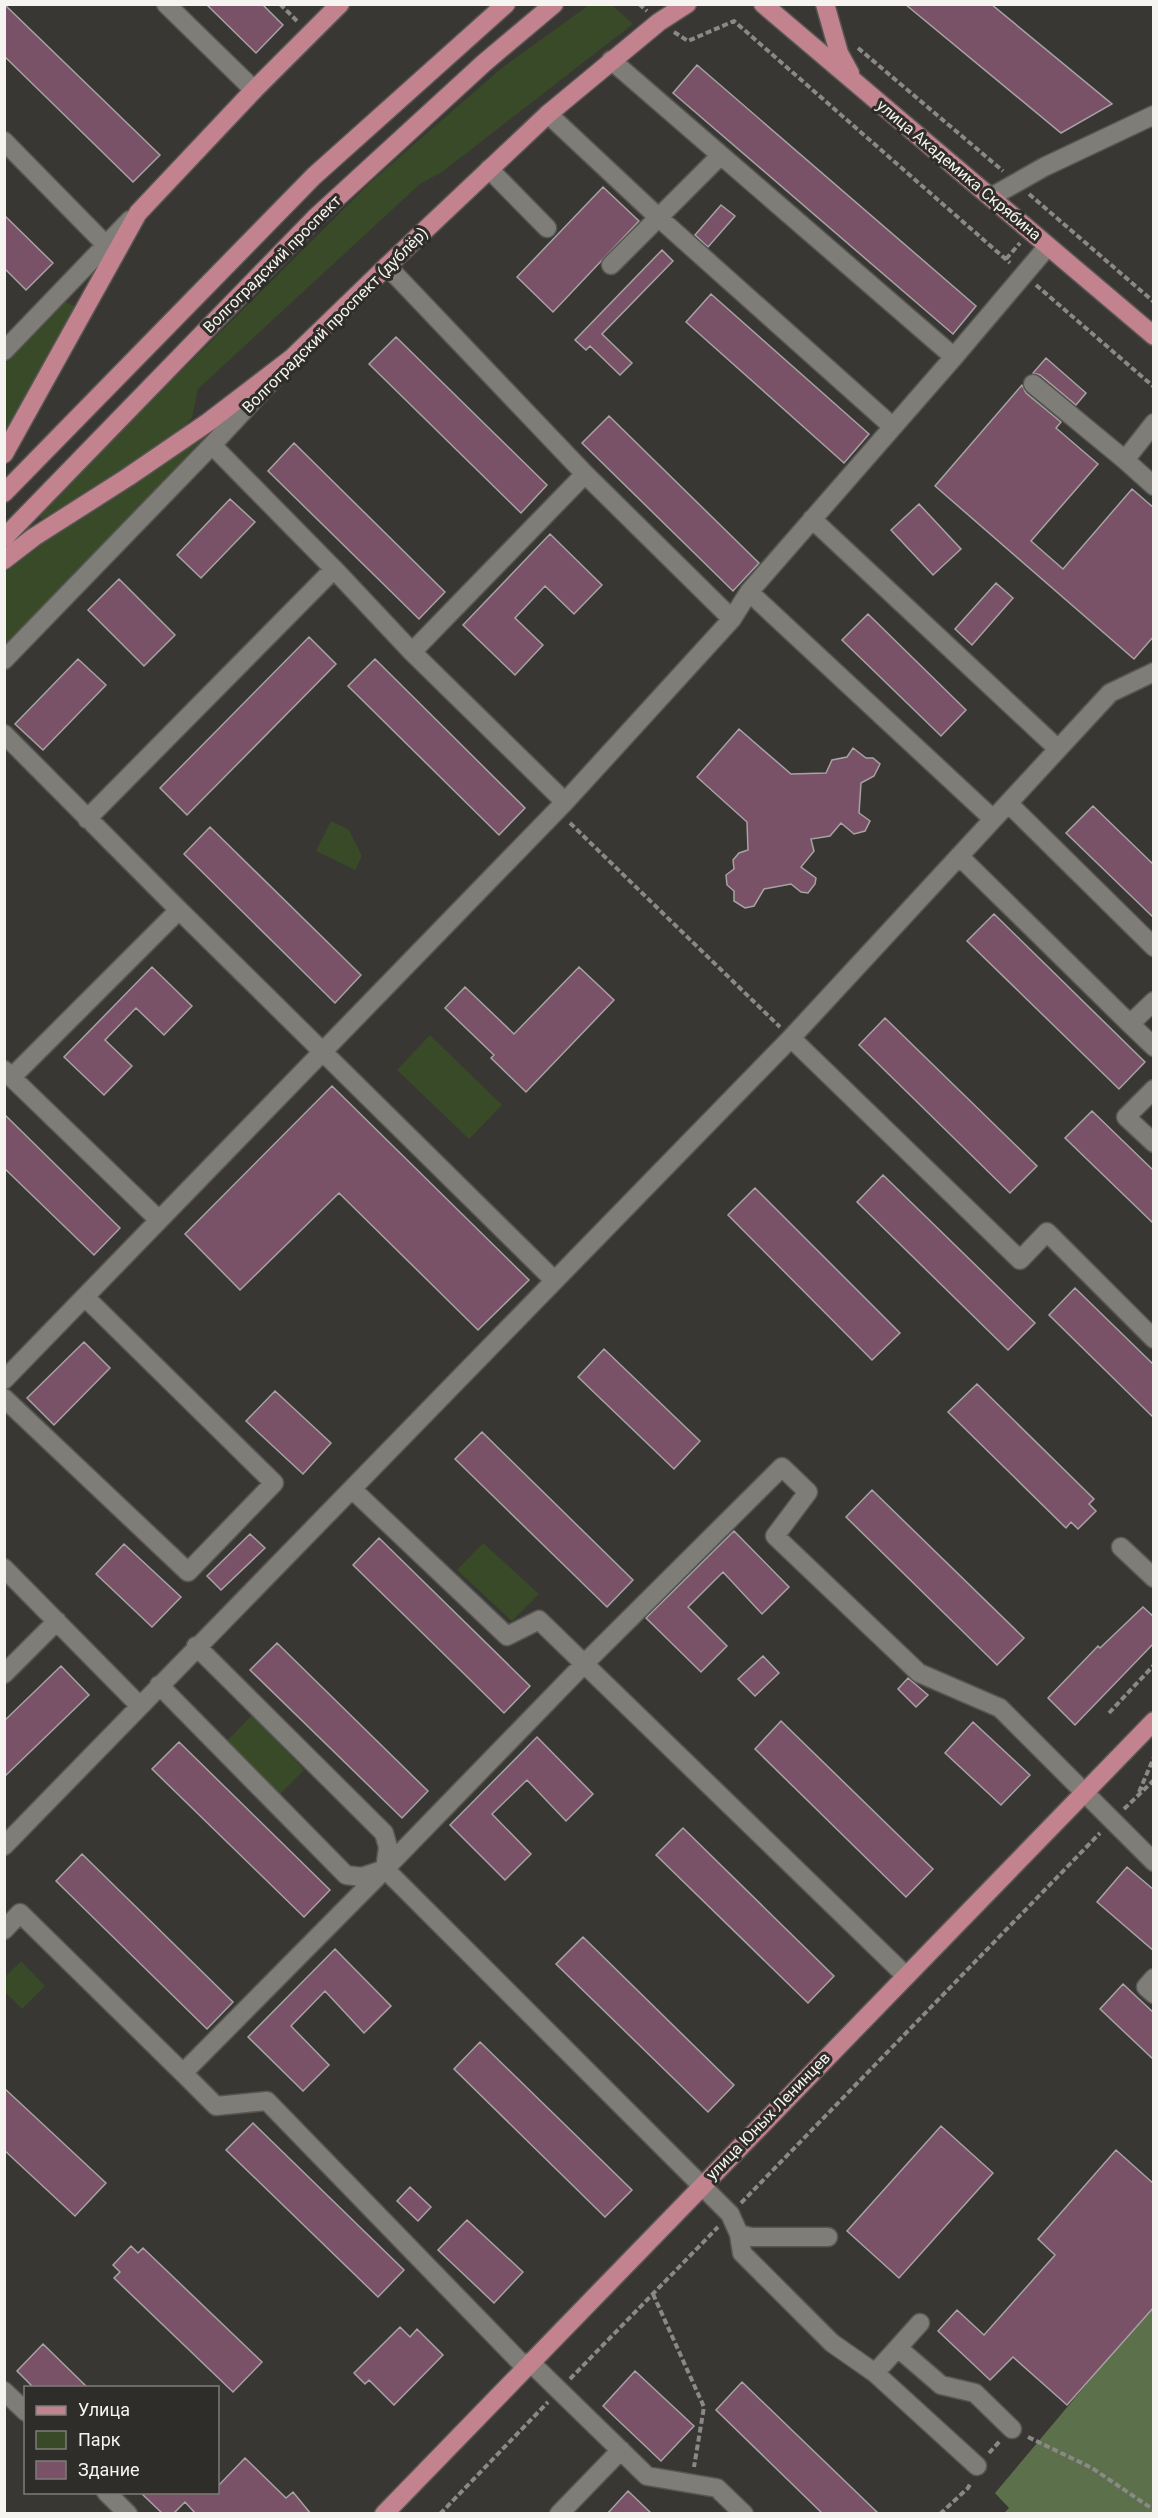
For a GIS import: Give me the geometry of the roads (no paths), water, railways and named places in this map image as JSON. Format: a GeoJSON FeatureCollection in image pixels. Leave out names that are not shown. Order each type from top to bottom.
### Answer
{"type":"FeatureCollection","features":[{"type":"Feature","properties":{"kind":"main road"},"geometry":{"type":"LineString","coordinates":[[4,454],[138,213],[254,90],[340,4]]}},
{"type":"Feature","properties":{"kind":"main road","name":"Волгоградский проспект"},"geometry":{"type":"LineString","coordinates":[[4,494],[314,176],[506,4]]}},
{"type":"Feature","properties":{"kind":"main road","name":"Волгоградский проспект"},"geometry":{"type":"LineString","coordinates":[[4,538],[315,218],[484,63],[554,4]]}},
{"type":"Feature","properties":{"kind":"main road","name":"улица Академика Скрябина"},"geometry":{"type":"LineString","coordinates":[[763,4],[1154,336]]}},
{"type":"Feature","properties":{"kind":"main road"},"geometry":{"type":"LineString","coordinates":[[825,4],[839,53],[856,82]]}},
{"type":"Feature","properties":{"kind":"main road","name":"Волгоградский проспект (дублёр)"},"geometry":{"type":"LineString","coordinates":[[292,358],[548,114],[611,60],[684,5]]}},
{"type":"Feature","properties":{"kind":"main road"},"geometry":{"type":"LineString","coordinates":[[4,560],[34,537],[207,423],[292,358]]}},
{"type":"Feature","properties":{"kind":"main road","name":"улица Юных Ленинцев"},"geometry":{"type":"LineString","coordinates":[[384,2514],[527,2364],[1154,1721]]}},
{"type":"Feature","properties":{"kind":"street"},"geometry":{"type":"LineString","coordinates":[[176,8],[254,90]]}},
{"type":"Feature","properties":{"kind":"street"},"geometry":{"type":"LineString","coordinates":[[611,60],[954,357]]}},
{"type":"Feature","properties":{"kind":"street"},"geometry":{"type":"LineString","coordinates":[[548,114],[658,217],[893,427]]}},
{"type":"Feature","properties":{"kind":"street"},"geometry":{"type":"LineString","coordinates":[[992,197],[1044,167],[1154,115]]}},
{"type":"Feature","properties":{"kind":"street"},"geometry":{"type":"LineString","coordinates":[[4,141],[107,246]]}},
{"type":"Feature","properties":{"kind":"street"},"geometry":{"type":"LineString","coordinates":[[611,265],[720,156]]}},
{"type":"Feature","properties":{"kind":"street"},"geometry":{"type":"LineString","coordinates":[[489,169],[547,228]]}},
{"type":"Feature","properties":{"kind":"street"},"geometry":{"type":"LineString","coordinates":[[4,351],[138,213]]}},
{"type":"Feature","properties":{"kind":"street"},"geometry":{"type":"LineString","coordinates":[[4,1380],[560,806],[732,619],[749,592],[1048,246]]}},
{"type":"Feature","properties":{"kind":"street"},"geometry":{"type":"LineString","coordinates":[[387,266],[585,474],[732,619]]}},
{"type":"Feature","properties":{"kind":"street","name":"Волгоградский проспект (дублёр)"},"geometry":{"type":"LineString","coordinates":[[4,660],[212,445],[292,358]]}},
{"type":"Feature","properties":{"kind":"street"},"geometry":{"type":"LineString","coordinates":[[1033,384],[1154,486]]}},
{"type":"Feature","properties":{"kind":"street"},"geometry":{"type":"LineString","coordinates":[[1125,460],[1154,423]]}},
{"type":"Feature","properties":{"kind":"street"},"geometry":{"type":"LineString","coordinates":[[212,445],[560,806]]}},
{"type":"Feature","properties":{"kind":"street"},"geometry":{"type":"LineString","coordinates":[[412,652],[585,474]]}},
{"type":"Feature","properties":{"kind":"street"},"geometry":{"type":"LineString","coordinates":[[812,519],[1058,749]]}},
{"type":"Feature","properties":{"kind":"street"},"geometry":{"type":"LineString","coordinates":[[87,819],[334,569]]}},
{"type":"Feature","properties":{"kind":"street"},"geometry":{"type":"LineString","coordinates":[[749,592],[993,819]]}},
{"type":"Feature","properties":{"kind":"street"},"geometry":{"type":"LineString","coordinates":[[4,1846],[196,1646],[352,1489],[790,1038],[1110,693],[1154,672]]}},
{"type":"Feature","properties":{"kind":"street"},"geometry":{"type":"LineString","coordinates":[[4,734],[321,1053],[554,1280]]}},
{"type":"Feature","properties":{"kind":"street"},"geometry":{"type":"LineString","coordinates":[[1008,803],[1154,947]]}},
{"type":"Feature","properties":{"kind":"street"},"geometry":{"type":"LineString","coordinates":[[959,856],[1154,1047]]}},
{"type":"Feature","properties":{"kind":"street"},"geometry":{"type":"LineString","coordinates":[[159,1220],[8,1073],[178,910]]}},
{"type":"Feature","properties":{"kind":"street"},"geometry":{"type":"LineString","coordinates":[[1130,1024],[1154,1001]]}},
{"type":"Feature","properties":{"kind":"street"},"geometry":{"type":"LineString","coordinates":[[790,1038],[1020,1260],[1047,1232],[1154,1338]]}},
{"type":"Feature","properties":{"kind":"street"},"geometry":{"type":"LineString","coordinates":[[1154,1089],[1126,1116],[1154,1143]]}},
{"type":"Feature","properties":{"kind":"street"},"geometry":{"type":"LineString","coordinates":[[4,1398],[188,1572],[274,1483],[85,1297]]}},
{"type":"Feature","properties":{"kind":"street"},"geometry":{"type":"LineString","coordinates":[[183,2073],[585,1663],[782,1467],[808,1492],[775,1536],[919,1673],[1000,1708],[1154,1862]]}},
{"type":"Feature","properties":{"kind":"street"},"geometry":{"type":"LineString","coordinates":[[352,1489],[507,1636],[539,1620],[905,1975]]}},
{"type":"Feature","properties":{"kind":"street"},"geometry":{"type":"LineString","coordinates":[[1121,1548],[1154,1578]]}},
{"type":"Feature","properties":{"kind":"street"},"geometry":{"type":"LineString","coordinates":[[4,1568],[139,1705]]}},
{"type":"Feature","properties":{"kind":"street"},"geometry":{"type":"LineString","coordinates":[[4,1674],[57,1621]]}},
{"type":"Feature","properties":{"kind":"street"},"geometry":{"type":"LineString","coordinates":[[196,1646],[384,1833],[388,1847],[384,1869]]}},
{"type":"Feature","properties":{"kind":"street"},"geometry":{"type":"LineString","coordinates":[[159,1685],[346,1875],[362,1876],[384,1869]]}},
{"type":"Feature","properties":{"kind":"street"},"geometry":{"type":"LineString","coordinates":[[384,1869],[730,2214],[739,2235],[742,2253],[832,2343],[875,2373],[977,2466]]}},
{"type":"Feature","properties":{"kind":"street"},"geometry":{"type":"LineString","coordinates":[[4,1930],[20,1913],[216,2106],[267,2101],[527,2364],[559,2391],[647,2476],[717,2488],[744,2514]]}},
{"type":"Feature","properties":{"kind":"street"},"geometry":{"type":"LineString","coordinates":[[1154,1978],[1146,1987],[1154,1994]]}},
{"type":"Feature","properties":{"kind":"street"},"geometry":{"type":"LineString","coordinates":[[739,2235],[828,2237]]}},
{"type":"Feature","properties":{"kind":"street"},"geometry":{"type":"LineString","coordinates":[[875,2373],[920,2323]]}},
{"type":"Feature","properties":{"kind":"street"},"geometry":{"type":"LineString","coordinates":[[898,2348],[941,2385],[975,2393],[1012,2429]]}},
{"type":"Feature","properties":{"kind":"street"},"geometry":{"type":"LineString","coordinates":[[4,2391],[24,2410]]}},
{"type":"Feature","properties":{"kind":"street"},"geometry":{"type":"LineString","coordinates":[[559,2514],[621,2450]]}},
{"type":"Feature","properties":{"kind":"street"},"geometry":{"type":"LineString","coordinates":[[107,2494],[128,2514]]}}]}
